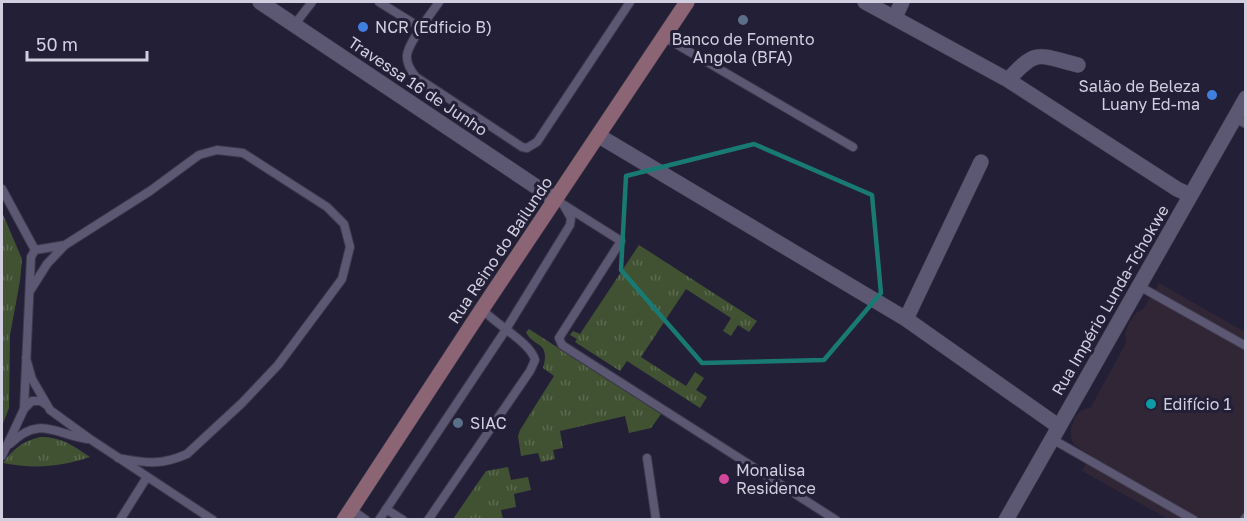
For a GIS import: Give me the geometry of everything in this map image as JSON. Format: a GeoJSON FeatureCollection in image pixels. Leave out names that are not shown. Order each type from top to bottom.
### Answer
{"type":"FeatureCollection","features":[{"type":"Feature","properties":{"kind":"main road","name":"Rua Reino do Bailundo"},"geometry":{"type":"LineString","coordinates":[[348,514],[482,309],[561,197],[687,2]]}},
{"type":"Feature","properties":{"kind":"street"},"geometry":{"type":"LineString","coordinates":[[866,2],[1008,81],[1177,189],[1191,195]]}},
{"type":"Feature","properties":{"kind":"street"},"geometry":{"type":"LineString","coordinates":[[895,17],[902,2]]}},
{"type":"Feature","properties":{"kind":"street","name":"Travessa 16 de Junho"},"geometry":{"type":"LineString","coordinates":[[269,4],[561,197]]}},
{"type":"Feature","properties":{"kind":"street"},"geometry":{"type":"LineString","coordinates":[[1008,81],[1024,62],[1032,57],[1043,57],[1078,65]]}},
{"type":"Feature","properties":{"kind":"street","name":"Rua Império Lunda-Tchokwe"},"geometry":{"type":"LineString","coordinates":[[1006,519],[1191,195],[1240,121],[1245,98]]}},
{"type":"Feature","properties":{"kind":"street"},"geometry":{"type":"LineString","coordinates":[[599,136],[906,319],[1055,433]]}},
{"type":"Feature","properties":{"kind":"street"},"geometry":{"type":"LineString","coordinates":[[906,319],[981,162]]}},
{"type":"Feature","properties":{"kind":"lane"},"geometry":{"type":"LineString","coordinates":[[296,24],[312,2]]}},
{"type":"Feature","properties":{"kind":"lane"},"geometry":{"type":"LineString","coordinates":[[379,2],[421,28]]}},
{"type":"Feature","properties":{"kind":"lane"},"geometry":{"type":"LineString","coordinates":[[439,2],[407,53],[411,70],[416,77],[522,147],[527,148],[537,142],[630,2]]}},
{"type":"Feature","properties":{"kind":"lane"},"geometry":{"type":"LineString","coordinates":[[664,36],[853,147]]}},
{"type":"Feature","properties":{"kind":"lane"},"geometry":{"type":"LineString","coordinates":[[30,291],[48,263],[65,245],[150,191],[199,155],[217,150],[243,153],[327,207],[344,224],[350,248],[342,279],[278,365],[242,403],[187,454],[154,464],[118,458]]}},
{"type":"Feature","properties":{"kind":"lane"},"geometry":{"type":"LineString","coordinates":[[2,189],[39,249],[49,253],[48,263]]}},
{"type":"Feature","properties":{"kind":"lane"},"geometry":{"type":"LineString","coordinates":[[379,519],[505,331],[570,225],[571,218],[561,197]]}},
{"type":"Feature","properties":{"kind":"lane"},"geometry":{"type":"LineString","coordinates":[[561,197],[621,241],[559,338],[562,345],[836,519]]}},
{"type":"Feature","properties":{"kind":"lane"},"geometry":{"type":"LineString","coordinates":[[65,245],[39,249],[31,254],[24,422],[31,428],[59,430],[90,439]]}},
{"type":"Feature","properties":{"kind":"lane"},"geometry":{"type":"LineString","coordinates":[[31,260],[38,267],[48,263]]}},
{"type":"Feature","properties":{"kind":"lane"},"geometry":{"type":"LineString","coordinates":[[1139,286],[1245,346]]}},
{"type":"Feature","properties":{"kind":"lane"},"geometry":{"type":"LineString","coordinates":[[428,519],[535,360],[530,348],[505,331],[482,309]]}},
{"type":"Feature","properties":{"kind":"lane"},"geometry":{"type":"LineString","coordinates":[[4,453],[22,434],[50,420],[48,407],[30,373],[26,358]]}},
{"type":"Feature","properties":{"kind":"lane"},"geometry":{"type":"LineString","coordinates":[[4,453],[23,412],[32,401],[41,401],[90,439],[208,518]]}},
{"type":"Feature","properties":{"kind":"lane"},"geometry":{"type":"LineString","coordinates":[[1055,433],[1194,519]]}},
{"type":"Feature","properties":{"kind":"lane"},"geometry":{"type":"LineString","coordinates":[[647,458],[656,519]]}},
{"type":"Feature","properties":{"kind":"lane"},"geometry":{"type":"LineString","coordinates":[[120,519],[147,477]]}},
{"type":"Feature","properties":{"kind":"lane"},"geometry":{"type":"LineString","coordinates":[[386,509],[404,519]]}},
{"type":"Feature","properties":{"kind":"lane"},"geometry":{"type":"LineString","coordinates":[[348,514],[366,519]]}},
{"type":"Feature","properties":{"kind":"highlighted area"},"geometry":{"type":"Polygon","coordinates":[[[754,144],[872,195],[881,293],[824,360],[702,363],[621,270],[626,176],[754,144]]]}},
{"type":"Feature","properties":{"kind":"shaded area"},"geometry":{"type":"Polygon","coordinates":[[[1159,283],[1245,332],[1245,519],[1168,519],[1082,471],[1091,455],[1074,445],[1071,438],[1071,428],[1075,417],[1082,410],[1091,407],[1126,343],[1125,334],[1129,323],[1136,313],[1144,308],[1159,283]]]}},
{"type":"Feature","properties":{"kind":"green space"},"geometry":{"type":"Polygon","coordinates":[[[2,212],[22,259],[10,335],[9,408],[2,426],[2,212]]]}},
{"type":"Feature","properties":{"kind":"green space"},"geometry":{"type":"Polygon","coordinates":[[[639,245],[757,321],[749,332],[738,325],[731,336],[723,331],[731,318],[686,289],[641,357],[686,386],[695,372],[704,378],[696,390],[707,397],[700,408],[627,361],[620,371],[575,342],[577,339],[570,335],[573,331],[580,334],[639,245]]]}},
{"type":"Feature","properties":{"kind":"green space"},"geometry":{"type":"Polygon","coordinates":[[[529,329],[661,414],[651,428],[629,433],[625,416],[560,431],[563,448],[553,450],[555,459],[541,462],[538,453],[521,456],[518,436],[520,430],[554,376],[543,368],[545,353],[529,337],[526,332],[529,329]]]}},
{"type":"Feature","properties":{"kind":"green space"},"geometry":{"type":"Polygon","coordinates":[[[40,437],[61,440],[90,457],[47,466],[3,463],[19,446],[40,437]]]}},
{"type":"Feature","properties":{"kind":"green space"},"geometry":{"type":"Polygon","coordinates":[[[508,467],[511,480],[528,477],[531,490],[514,494],[516,507],[501,510],[503,519],[453,519],[486,471],[508,467]]]}},
{"type":"Feature","properties":{"kind":"place","name":"Banco de Fomento Angola (BFA)"},"geometry":{"type":"Point","coordinates":[743,20]}},
{"type":"Feature","properties":{"kind":"place","name":"NCR (Edficio B)"},"geometry":{"type":"Point","coordinates":[363,27]}},
{"type":"Feature","properties":{"kind":"place","name":"Salão de Beleza Luany Ed-ma"},"geometry":{"type":"Point","coordinates":[1212,95]}},
{"type":"Feature","properties":{"kind":"place","name":"Edifício 1"},"geometry":{"type":"Point","coordinates":[1151,404]}},
{"type":"Feature","properties":{"kind":"place","name":"SIAC"},"geometry":{"type":"Point","coordinates":[458,423]}},
{"type":"Feature","properties":{"kind":"place","name":"Monalisa Residence"},"geometry":{"type":"Point","coordinates":[724,479]}}]}
